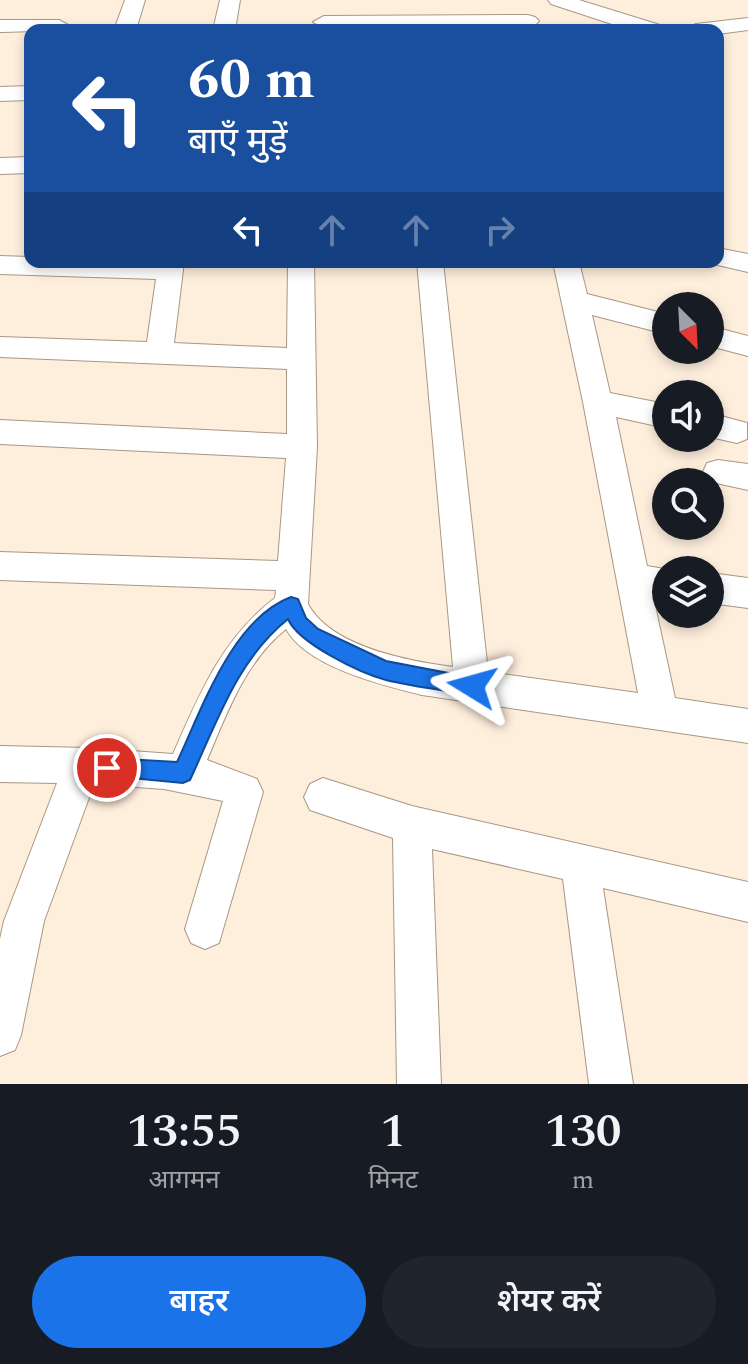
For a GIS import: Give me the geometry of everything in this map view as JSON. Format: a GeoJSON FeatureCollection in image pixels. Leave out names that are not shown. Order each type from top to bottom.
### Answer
{"type":"FeatureCollection","features":[{"type":"Feature","properties":{"kind":"street"},"geometry":{"type":"LineString","coordinates":[[13,0],[2,26],[24,26]]}},
{"type":"Feature","properties":{"kind":"street"},"geometry":{"type":"LineString","coordinates":[[127,24],[135,0]]}},
{"type":"Feature","properties":{"kind":"street"},"geometry":{"type":"LineString","coordinates":[[225,24],[230,0]]}},
{"type":"Feature","properties":{"kind":"street"},"geometry":{"type":"LineString","coordinates":[[323,24],[329,0]]}},
{"type":"Feature","properties":{"kind":"street"},"geometry":{"type":"LineString","coordinates":[[558,0],[632,24]]}},
{"type":"Feature","properties":{"kind":"street"},"geometry":{"type":"LineString","coordinates":[[369,24],[528,17]]}},
{"type":"Feature","properties":{"kind":"street"},"geometry":{"type":"LineString","coordinates":[[724,27],[748,24]]}},
{"type":"Feature","properties":{"kind":"street"},"geometry":{"type":"LineString","coordinates":[[0,94],[24,93]]}},
{"type":"Feature","properties":{"kind":"street"},"geometry":{"type":"LineString","coordinates":[[0,166],[24,165]]}},
{"type":"Feature","properties":{"kind":"street"},"geometry":{"type":"LineString","coordinates":[[724,258],[748,263]]}},
{"type":"Feature","properties":{"kind":"street"},"geometry":{"type":"LineString","coordinates":[[0,265],[24,264]]}},
{"type":"Feature","properties":{"kind":"street"},"geometry":{"type":"LineString","coordinates":[[159,355],[171,268]]}},
{"type":"Feature","properties":{"kind":"street"},"geometry":{"type":"LineString","coordinates":[[301,268],[302,447],[292,591],[299,624],[312,635],[384,670],[472,686],[748,726]]}},
{"type":"Feature","properties":{"kind":"street"},"geometry":{"type":"LineString","coordinates":[[431,268],[472,686]]}},
{"type":"Feature","properties":{"kind":"street"},"geometry":{"type":"LineString","coordinates":[[567,268],[598,402],[660,714]]}},
{"type":"Feature","properties":{"kind":"street"},"geometry":{"type":"LineString","coordinates":[[573,300],[652,320]]}},
{"type":"Feature","properties":{"kind":"street"},"geometry":{"type":"LineString","coordinates":[[724,340],[748,346]]}},
{"type":"Feature","properties":{"kind":"street"},"geometry":{"type":"LineString","coordinates":[[0,347],[301,359]]}},
{"type":"Feature","properties":{"kind":"street"},"geometry":{"type":"LineString","coordinates":[[598,402],[652,413]]}},
{"type":"Feature","properties":{"kind":"street"},"geometry":{"type":"LineString","coordinates":[[0,432],[302,447]]}},
{"type":"Feature","properties":{"kind":"street"},"geometry":{"type":"LineString","coordinates":[[724,473],[748,477]]}},
{"type":"Feature","properties":{"kind":"street"},"geometry":{"type":"LineString","coordinates":[[0,566],[292,591]]}},
{"type":"Feature","properties":{"kind":"street"},"geometry":{"type":"LineString","coordinates":[[633,579],[652,581]]}},
{"type":"Feature","properties":{"kind":"street"},"geometry":{"type":"LineString","coordinates":[[724,590],[748,593]]}},
{"type":"Feature","properties":{"kind":"street"},"geometry":{"type":"LineString","coordinates":[[183,773],[229,673],[292,591]]}},
{"type":"Feature","properties":{"kind":"street"},"geometry":{"type":"LineString","coordinates":[[0,764],[183,773],[236,785],[244,792],[205,929]]}},
{"type":"Feature","properties":{"kind":"street"},"geometry":{"type":"LineString","coordinates":[[0,1035],[12,920],[82,766]]}},
{"type":"Feature","properties":{"kind":"street"},"geometry":{"type":"LineString","coordinates":[[323,797],[412,825],[748,902]]}},
{"type":"Feature","properties":{"kind":"street"},"geometry":{"type":"LineString","coordinates":[[412,825],[419,1084]]}},
{"type":"Feature","properties":{"kind":"street"},"geometry":{"type":"LineString","coordinates":[[580,863],[611,1084]]}},
{"type":"Feature","properties":{"kind":"route"},"geometry":{"type":"LineString","coordinates":[[107,768],[183,773],[229,673],[243,651],[259,631],[291,605],[299,624],[312,635],[384,670],[472,686]]}}]}
